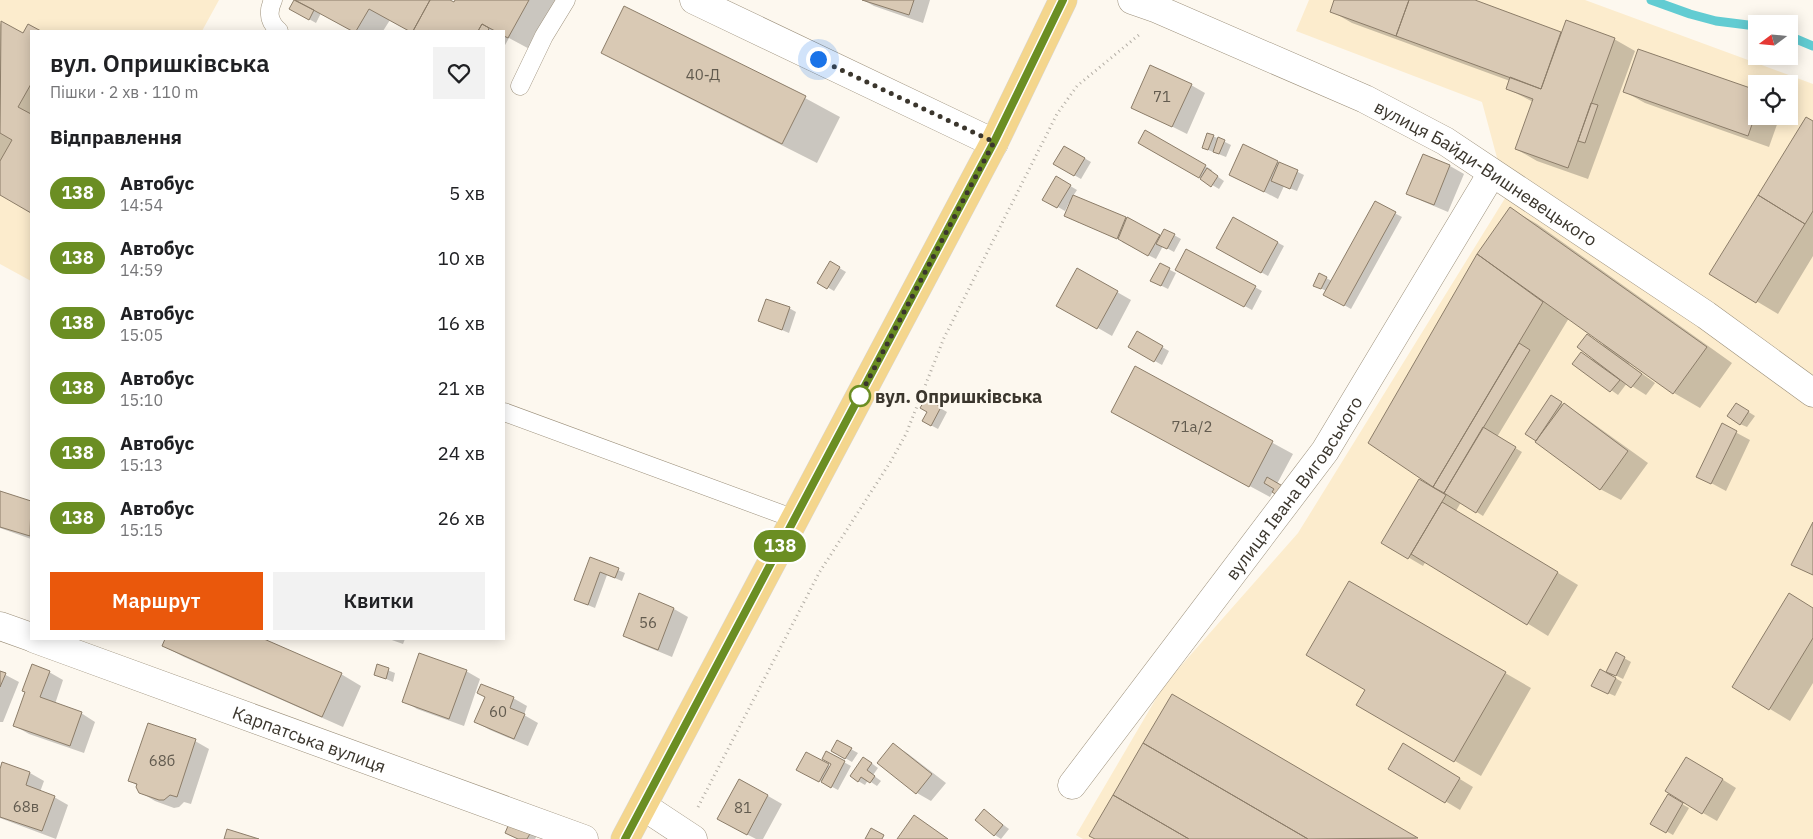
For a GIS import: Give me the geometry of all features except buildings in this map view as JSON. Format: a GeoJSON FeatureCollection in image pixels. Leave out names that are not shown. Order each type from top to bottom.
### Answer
{"type":"FeatureCollection","features":[{"type":"Feature","properties":{"kind":"main road"},"geometry":{"type":"LineString","coordinates":[[625,839],[994,142],[1063,0]]}},
{"type":"Feature","properties":{"kind":"street"},"geometry":{"type":"LineString","coordinates":[[694,0],[994,142]]}},
{"type":"Feature","properties":{"kind":"street","name":"вулиця Байди-Вишневецького"},"geometry":{"type":"LineString","coordinates":[[1143,4],[1365,99],[1445,141],[1706,315],[1813,393]]}},
{"type":"Feature","properties":{"kind":"street","name":"вулиця Івана Виговського"},"geometry":{"type":"LineString","coordinates":[[1072,786],[1325,451],[1492,173]]}},
{"type":"Feature","properties":{"kind":"street"},"geometry":{"type":"LineString","coordinates":[[0,626],[30,637]]}},
{"type":"Feature","properties":{"kind":"street"},"geometry":{"type":"LineString","coordinates":[[38,640],[584,839]]}},
{"type":"Feature","properties":{"kind":"street"},"geometry":{"type":"LineString","coordinates":[[643,806],[689,836]]}},
{"type":"Feature","properties":{"kind":"lane"},"geometry":{"type":"LineString","coordinates":[[273,0],[268,14],[272,24],[278,30]]}},
{"type":"Feature","properties":{"kind":"lane"},"geometry":{"type":"LineString","coordinates":[[520,86],[544,36],[566,0]]}},
{"type":"Feature","properties":{"kind":"lane"},"geometry":{"type":"LineString","coordinates":[[505,412],[794,519]]}},
{"type":"Feature","properties":{"kind":"path"},"geometry":{"type":"LineString","coordinates":[[689,836],[819,572],[891,461],[906,434],[944,338],[1057,114],[1077,86],[1106,61],[1134,41],[1144,30],[1143,4]]}},
{"type":"Feature","properties":{"kind":"shaded area"},"geometry":{"type":"Polygon","coordinates":[[[0,0],[219,0],[203,30],[30,30],[30,280],[0,264],[0,0]]]}},
{"type":"Feature","properties":{"kind":"shaded area"},"geometry":{"type":"Polygon","coordinates":[[[1309,0],[1585,0],[1748,60],[1748,65],[1761,65],[1789,75],[1748,75],[1748,125],[1798,125],[1798,78],[1813,84],[1813,839],[1083,839],[1076,835],[1164,685],[1298,533],[1507,195],[1482,102],[1296,31],[1309,0]]]}},
{"type":"Feature","properties":{"kind":"waterway"},"geometry":{"type":"LineString","coordinates":[[1651,0],[1716,21],[1748,25]]}},
{"type":"Feature","properties":{"kind":"waterway"},"geometry":{"type":"LineString","coordinates":[[1798,40],[1813,46]]}},
{"type":"Feature","properties":{"kind":"bus line","name":"138"},"geometry":{"type":"LineString","coordinates":[[625,839],[994,142],[1063,0]]}},
{"type":"Feature","properties":{"kind":"place","name":"вул. Опришківська"},"geometry":{"type":"Point","coordinates":[860,396]}},
{"type":"Feature","properties":{"kind":"route"},"geometry":{"type":"LineString","coordinates":[[818,59],[994,142],[858,399],[860,396]]}}]}
